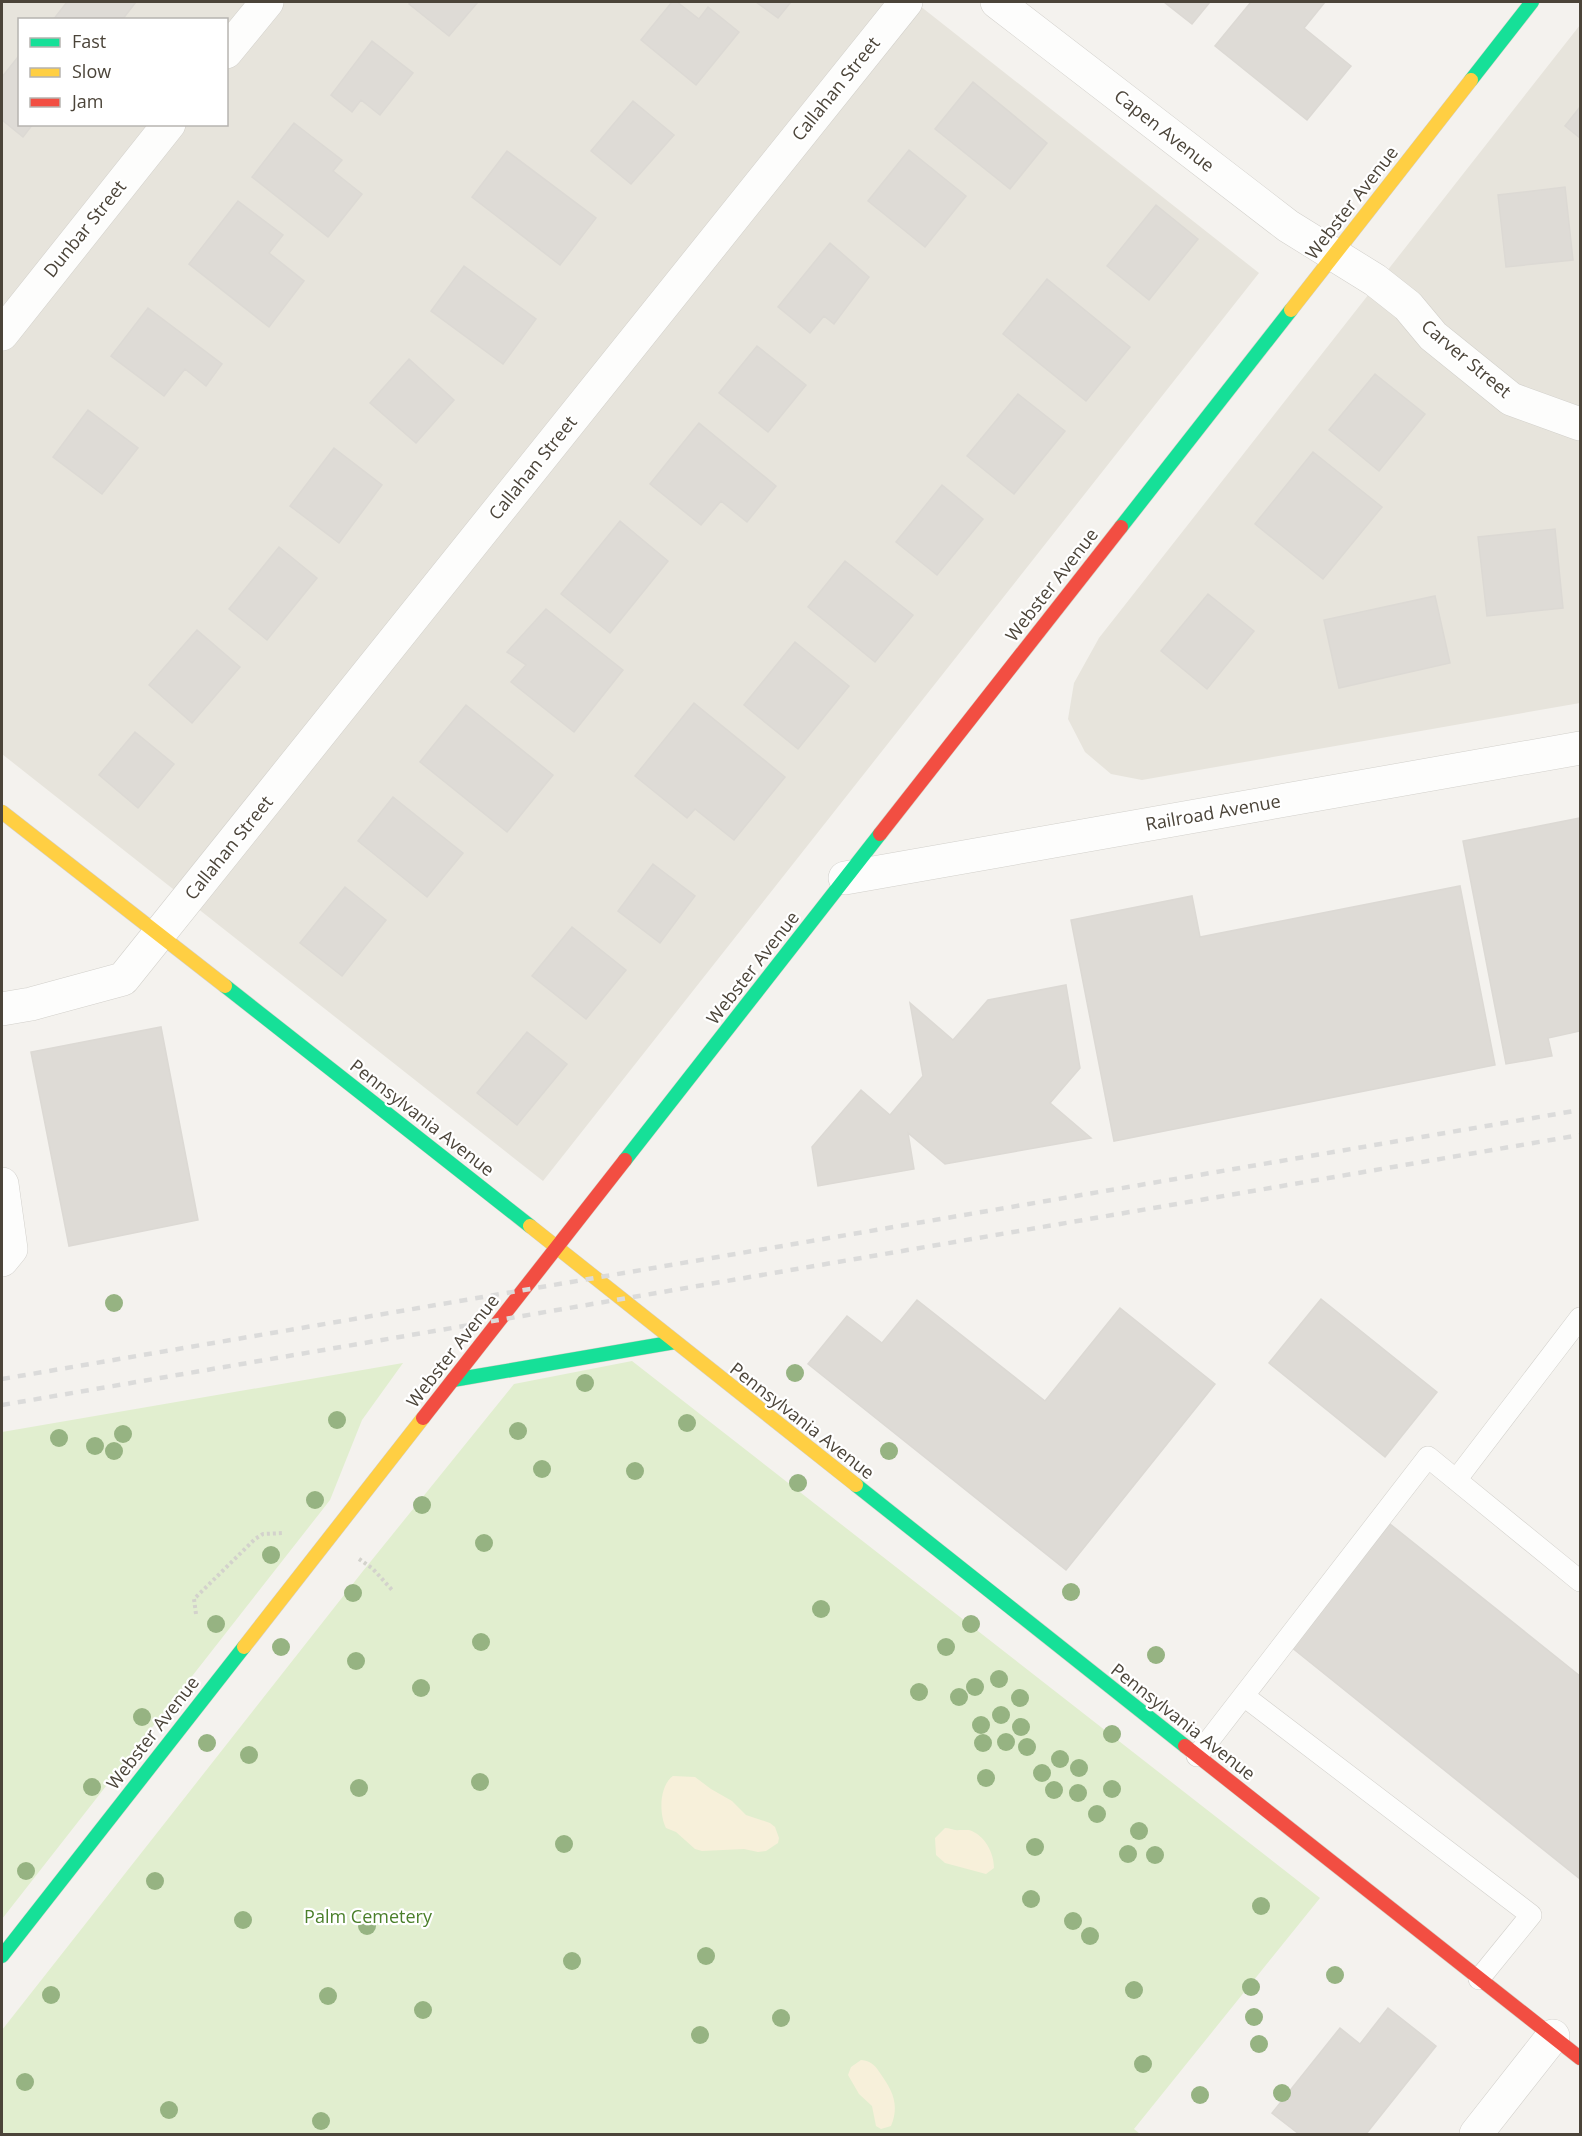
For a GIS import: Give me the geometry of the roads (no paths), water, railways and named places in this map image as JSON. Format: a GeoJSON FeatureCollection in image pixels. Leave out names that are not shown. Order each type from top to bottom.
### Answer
{"type":"FeatureCollection","features":[{"type":"Feature","properties":{"kind":"street"},"geometry":{"type":"LineString","coordinates":[[228,50],[267,2]]}},
{"type":"Feature","properties":{"kind":"street","name":"Callahan Street"},"geometry":{"type":"LineString","coordinates":[[160,935],[906,2]]}},
{"type":"Feature","properties":{"kind":"street","name":"Capen Avenue"},"geometry":{"type":"LineString","coordinates":[[997,2],[1288,226],[1334,255]]}},
{"type":"Feature","properties":{"kind":"street","name":"Webster Avenue"},"geometry":{"type":"LineString","coordinates":[[2,1956],[1532,2]]}},
{"type":"Feature","properties":{"kind":"street","name":"Dunbar Street"},"geometry":{"type":"LineString","coordinates":[[2,334],[167,126]]}},
{"type":"Feature","properties":{"kind":"street","name":"Carver Street"},"geometry":{"type":"LineString","coordinates":[[1334,255],[1375,280],[1408,306],[1433,336],[1511,399],[1581,424]]}},
{"type":"Feature","properties":{"kind":"street","name":"Railroad Avenue"},"geometry":{"type":"LineString","coordinates":[[846,878],[1581,748]]}},
{"type":"Feature","properties":{"kind":"street","name":"Pennsylvania Avenue"},"geometry":{"type":"LineString","coordinates":[[2,812],[557,1247],[1581,2058]]}},
{"type":"Feature","properties":{"kind":"street"},"geometry":{"type":"LineString","coordinates":[[2,1010],[123,980],[160,935]]}},
{"type":"Feature","properties":{"kind":"street"},"geometry":{"type":"LineString","coordinates":[[2,1184],[11,1249],[2,1260]]}},
{"type":"Feature","properties":{"kind":"street"},"geometry":{"type":"LineString","coordinates":[[453,1380],[675,1342]]}},
{"type":"Feature","properties":{"kind":"street"},"geometry":{"type":"LineString","coordinates":[[1476,2134],[1553,2036]]}},
{"type":"Feature","properties":{"kind":"lane"},"geometry":{"type":"LineString","coordinates":[[1456,1480],[1581,1318]]}},
{"type":"Feature","properties":{"kind":"lane"},"geometry":{"type":"LineString","coordinates":[[1197,1756],[1428,1457],[1581,1581]]}},
{"type":"Feature","properties":{"kind":"lane"},"geometry":{"type":"LineString","coordinates":[[1244,1696],[1531,1916],[1479,1979]]}},
{"type":"Feature","properties":{"kind":"railway"},"geometry":{"type":"LineString","coordinates":[[2,1379],[1580,1110]]}},
{"type":"Feature","properties":{"kind":"railway"},"geometry":{"type":"LineString","coordinates":[[2,1405],[1580,1135]]}},
{"type":"Feature","properties":{"kind":"park label","name":"Palm Cemetery"},"geometry":{"type":"Point","coordinates":[368,1917]}}]}
